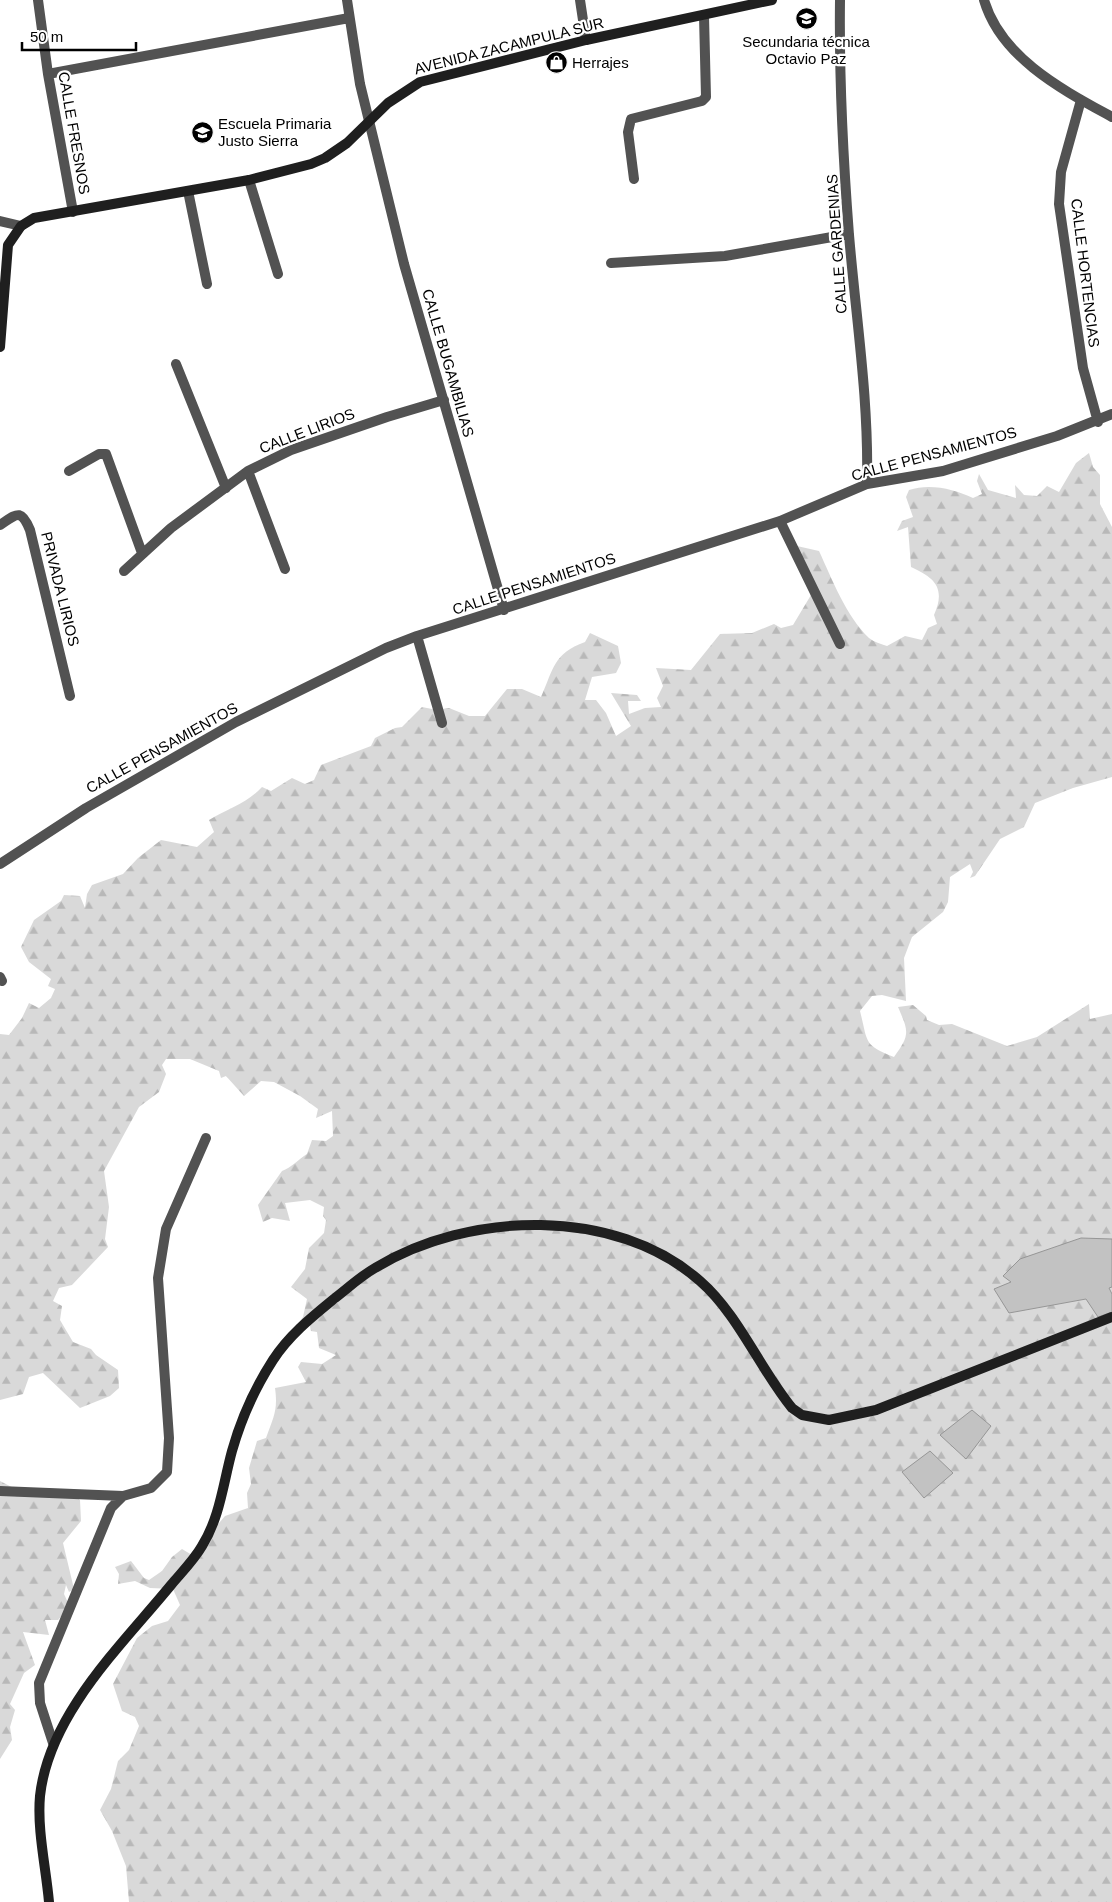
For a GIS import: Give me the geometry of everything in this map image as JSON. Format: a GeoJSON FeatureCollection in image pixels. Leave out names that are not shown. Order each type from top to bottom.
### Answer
{"type":"FeatureCollection","features":[{"type":"Feature","properties":{"kind":"main road","name":"AVENIDA ZACAMPULA SUR"},"geometry":{"type":"LineString","coordinates":[[21,226],[44,215],[73,212],[249,180],[311,164],[325,158],[369,123],[388,103],[420,82],[586,40],[772,0]]}},
{"type":"Feature","properties":{"kind":"main road"},"geometry":{"type":"LineString","coordinates":[[0,346],[8,246],[21,226]]}},
{"type":"Feature","properties":{"kind":"main road"},"geometry":{"type":"LineString","coordinates":[[49,1902],[40,1798],[47,1762],[53,1744],[74,1706],[94,1678],[200,1550],[214,1524],[243,1417],[273,1360],[284,1344],[317,1312],[375,1268],[418,1247],[491,1228],[548,1224],[570,1225],[601,1231],[667,1258],[700,1281],[725,1309],[792,1408],[802,1415],[829,1420],[876,1410],[1112,1317]]}},
{"type":"Feature","properties":{"kind":"street","name":"CALLE FRESNOS"},"geometry":{"type":"LineString","coordinates":[[38,0],[48,74],[73,212]]}},
{"type":"Feature","properties":{"kind":"street","name":"CALLE BUGAMBILIAS"},"geometry":{"type":"LineString","coordinates":[[347,0],[360,84],[404,264],[504,610]]}},
{"type":"Feature","properties":{"kind":"street"},"geometry":{"type":"LineString","coordinates":[[580,0],[586,40]]}},
{"type":"Feature","properties":{"kind":"street","name":"CALLE GARDENIAS"},"geometry":{"type":"LineString","coordinates":[[840,0],[849,234],[868,433],[867,484]]}},
{"type":"Feature","properties":{"kind":"street"},"geometry":{"type":"LineString","coordinates":[[984,0],[997,29],[1010,46],[1031,66],[1081,100],[1112,117]]}},
{"type":"Feature","properties":{"kind":"street"},"geometry":{"type":"LineString","coordinates":[[634,179],[628,132],[631,119],[702,101],[706,97],[704,16]]}},
{"type":"Feature","properties":{"kind":"street"},"geometry":{"type":"LineString","coordinates":[[48,74],[349,18]]}},
{"type":"Feature","properties":{"kind":"street","name":"CALLE HORTENCIAS"},"geometry":{"type":"LineString","coordinates":[[1081,100],[1062,172],[1059,204],[1063,246],[1083,368],[1098,422]]}},
{"type":"Feature","properties":{"kind":"street"},"geometry":{"type":"LineString","coordinates":[[249,180],[278,274]]}},
{"type":"Feature","properties":{"kind":"street"},"geometry":{"type":"LineString","coordinates":[[188,191],[207,284]]}},
{"type":"Feature","properties":{"kind":"street"},"geometry":{"type":"LineString","coordinates":[[0,221],[21,226]]}},
{"type":"Feature","properties":{"kind":"street"},"geometry":{"type":"LineString","coordinates":[[611,263],[725,256],[849,234]]}},
{"type":"Feature","properties":{"kind":"street"},"geometry":{"type":"LineString","coordinates":[[176,364],[226,488]]}},
{"type":"Feature","properties":{"kind":"street","name":"CALLE LIRIOS"},"geometry":{"type":"LineString","coordinates":[[124,571],[171,528],[248,471],[291,450],[387,417],[444,400]]}},
{"type":"Feature","properties":{"kind":"street","name":"CALLE PENSAMIENTOS"},"geometry":{"type":"LineString","coordinates":[[0,864],[86,808],[236,722],[386,648],[417,636],[780,521],[867,484],[943,471],[1057,436],[1098,422],[1112,414]]}},
{"type":"Feature","properties":{"kind":"street"},"geometry":{"type":"LineString","coordinates":[[68,471],[99,454],[106,454],[142,553]]}},
{"type":"Feature","properties":{"kind":"street"},"geometry":{"type":"LineString","coordinates":[[248,471],[285,569]]}},
{"type":"Feature","properties":{"kind":"street","name":"PRIVADA LIRIOS"},"geometry":{"type":"LineString","coordinates":[[0,525],[15,515],[26,518],[70,696]]}},
{"type":"Feature","properties":{"kind":"street"},"geometry":{"type":"LineString","coordinates":[[780,521],[840,644]]}},
{"type":"Feature","properties":{"kind":"street"},"geometry":{"type":"LineString","coordinates":[[417,636],[442,723]]}},
{"type":"Feature","properties":{"kind":"street"},"geometry":{"type":"LineString","coordinates":[[0,1491],[123,1496],[151,1488],[167,1472],[169,1438],[158,1278],[166,1229],[206,1138]]}},
{"type":"Feature","properties":{"kind":"street"},"geometry":{"type":"LineString","coordinates":[[53,1744],[40,1703],[40,1683],[91,1559],[104,1520],[111,1508],[123,1496]]}},
{"type":"Feature","properties":{"kind":"green space"},"geometry":{"type":"Polygon","coordinates":[[[1089,453],[1093,467],[1100,475],[1100,504],[1112,527],[1112,777],[1073,788],[1035,803],[1024,827],[1000,839],[975,876],[970,878],[973,872],[970,864],[950,877],[948,902],[943,912],[912,937],[904,958],[906,1001],[882,995],[872,996],[860,1011],[868,1041],[877,1049],[894,1057],[903,1043],[906,1033],[898,1007],[913,1005],[926,1016],[927,1020],[939,1025],[952,1024],[1007,1046],[1037,1037],[1089,1004],[1090,1019],[1112,1014],[1112,1902],[129,1902],[126,1866],[112,1831],[100,1810],[111,1789],[118,1761],[129,1750],[139,1726],[135,1717],[122,1711],[113,1684],[137,1638],[152,1626],[168,1621],[180,1605],[173,1589],[150,1588],[135,1581],[118,1584],[119,1574],[115,1567],[131,1561],[144,1578],[149,1580],[162,1571],[172,1557],[182,1549],[192,1555],[225,1516],[248,1508],[247,1493],[251,1484],[249,1468],[257,1441],[266,1438],[273,1418],[276,1408],[275,1388],[306,1382],[298,1367],[301,1362],[322,1364],[336,1355],[319,1348],[317,1332],[311,1331],[310,1326],[302,1327],[298,1324],[303,1317],[307,1299],[291,1287],[305,1269],[309,1248],[324,1233],[326,1220],[323,1216],[324,1207],[310,1200],[285,1203],[290,1221],[272,1218],[263,1222],[258,1205],[282,1171],[307,1154],[312,1140],[326,1141],[333,1136],[332,1111],[316,1118],[318,1109],[300,1096],[274,1082],[261,1081],[244,1096],[226,1076],[221,1078],[219,1071],[190,1059],[166,1059],[162,1065],[166,1074],[159,1092],[139,1107],[104,1171],[109,1207],[105,1239],[108,1247],[72,1285],[59,1288],[53,1301],[62,1306],[60,1320],[73,1342],[91,1349],[96,1355],[118,1370],[119,1388],[110,1396],[80,1408],[43,1373],[29,1377],[23,1394],[0,1400],[0,1034],[9,1035],[22,1018],[29,1003],[39,1008],[51,998],[55,989],[48,986],[51,979],[29,962],[21,947],[34,920],[61,901],[64,895],[80,896],[85,908],[87,894],[92,885],[123,874],[138,858],[161,840],[197,847],[214,832],[209,820],[243,802],[262,787],[271,791],[292,778],[305,784],[314,780],[321,765],[371,746],[375,738],[395,728],[402,727],[422,707],[437,710],[449,708],[469,716],[485,716],[507,689],[522,689],[541,697],[552,670],[560,657],[585,642],[590,633],[618,646],[621,663],[616,673],[592,677],[585,700],[596,700],[606,713],[616,736],[631,726],[611,693],[637,695],[641,701],[628,701],[629,714],[645,708],[661,707],[657,698],[663,686],[656,668],[691,670],[720,634],[752,633],[774,624],[781,628],[793,625],[811,595],[797,546],[819,551],[846,608],[869,638],[887,646],[905,636],[922,640],[928,628],[937,624],[934,615],[939,598],[936,585],[932,580],[911,567],[908,527],[897,531],[902,521],[913,517],[906,497],[909,490],[925,487],[942,488],[973,498],[982,494],[977,481],[979,474],[988,490],[1016,498],[1015,485],[1024,495],[1037,496],[1047,486],[1059,492],[1076,463],[1089,453]]]}},
{"type":"Feature","properties":{"kind":"green space"},"geometry":{"type":"Polygon","coordinates":[[[0,1481],[29,1496],[67,1489],[80,1500],[81,1521],[63,1543],[74,1589],[69,1592],[66,1585],[64,1594],[70,1607],[58,1620],[45,1620],[49,1635],[23,1632],[35,1665],[24,1673],[10,1704],[15,1710],[10,1727],[12,1740],[0,1759],[0,1481]]]}},
{"type":"Feature","properties":{"kind":"building"},"geometry":{"type":"Polygon","coordinates":[[[1081,1238],[1112,1239],[1112,1287],[1109,1288],[1112,1294],[1112,1312],[1098,1317],[1086,1299],[1009,1313],[994,1289],[1011,1282],[1003,1276],[1020,1259],[1081,1238]]]}},
{"type":"Feature","properties":{"kind":"building"},"geometry":{"type":"Polygon","coordinates":[[[972,1410],[991,1426],[966,1459],[940,1435],[972,1410]]]}},
{"type":"Feature","properties":{"kind":"building"},"geometry":{"type":"Polygon","coordinates":[[[930,1451],[953,1473],[924,1498],[902,1472],[930,1451]]]}},
{"type":"Feature","properties":{"kind":"place","name":"Secundaria técnica Octavio Paz"},"geometry":{"type":"Point","coordinates":[806,19]}},
{"type":"Feature","properties":{"kind":"place","name":"Herrajes"},"geometry":{"type":"Point","coordinates":[556,63]}},
{"type":"Feature","properties":{"kind":"place","name":"Escuela Primaria Justo Sierra"},"geometry":{"type":"Point","coordinates":[202,133]}}]}
